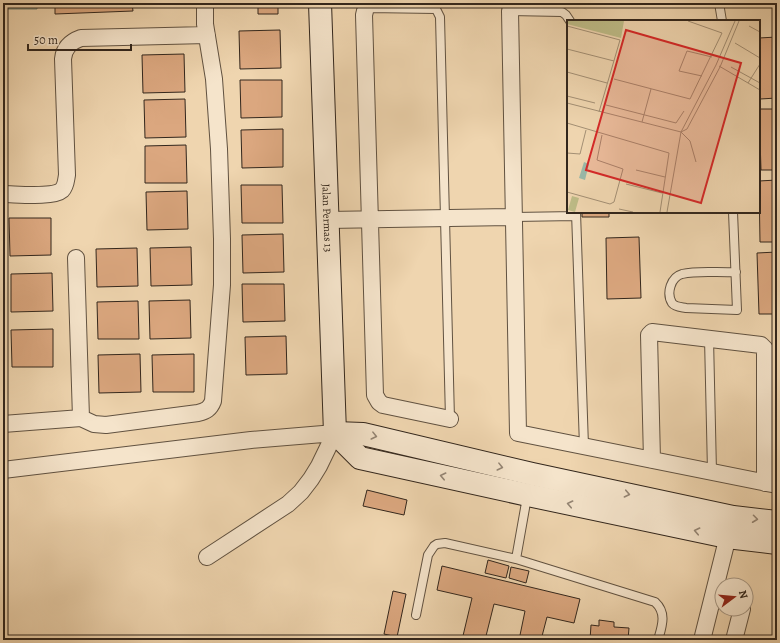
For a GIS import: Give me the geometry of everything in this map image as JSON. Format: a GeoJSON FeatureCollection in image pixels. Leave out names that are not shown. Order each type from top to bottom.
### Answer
{"type":"FeatureCollection","features":[{"type":"Feature","properties":{"kind":"main road","name":"Jalan Permas 13"},"geometry":{"type":"LineString","coordinates":[[320,3],[335,433]]}},
{"type":"Feature","properties":{"kind":"main road"},"geometry":{"type":"LineString","coordinates":[[335,433],[363,434],[530,485],[728,538],[777,543]]}},
{"type":"Feature","properties":{"kind":"main road"},"geometry":{"type":"LineString","coordinates":[[530,485],[733,517],[777,522]]}},
{"type":"Feature","properties":{"kind":"street"},"geometry":{"type":"LineString","coordinates":[[3,424],[81,418],[94,424],[106,425],[198,413],[206,410],[212,403],[220,330],[222,239],[219,149],[214,79],[205,24],[205,3]]}},
{"type":"Feature","properties":{"kind":"street"},"geometry":{"type":"LineString","coordinates":[[314,3],[320,3]]}},
{"type":"Feature","properties":{"kind":"street"},"geometry":{"type":"LineString","coordinates":[[365,11],[375,395],[378,402],[383,406],[450,419]]}},
{"type":"Feature","properties":{"kind":"street"},"geometry":{"type":"LineString","coordinates":[[510,11],[518,433],[771,484],[765,349],[761,345],[652,332],[649,335],[652,460]]}},
{"type":"Feature","properties":{"kind":"street"},"geometry":{"type":"LineString","coordinates":[[3,194],[51,194],[60,191],[65,184],[67,175],[63,56],[70,43],[81,38],[207,35]]}},
{"type":"Feature","properties":{"kind":"street"},"geometry":{"type":"LineString","coordinates":[[328,220],[514,217]]}},
{"type":"Feature","properties":{"kind":"street"},"geometry":{"type":"LineString","coordinates":[[76,258],[81,418]]}},
{"type":"Feature","properties":{"kind":"street"},"geometry":{"type":"LineString","coordinates":[[3,470],[252,440],[335,433]]}},
{"type":"Feature","properties":{"kind":"street"},"geometry":{"type":"LineString","coordinates":[[207,557],[288,504],[301,492],[312,479],[335,433]]}},
{"type":"Feature","properties":{"kind":"street"},"geometry":{"type":"LineString","coordinates":[[702,640],[733,517]]}},
{"type":"Feature","properties":{"kind":"street"},"geometry":{"type":"LineString","coordinates":[[734,640],[740,617]]}},
{"type":"Feature","properties":{"kind":"lane"},"geometry":{"type":"LineString","coordinates":[[720,3],[722,20]]}},
{"type":"Feature","properties":{"kind":"lane"},"geometry":{"type":"LineString","coordinates":[[365,11],[368,8],[436,9],[440,17],[450,419]]}},
{"type":"Feature","properties":{"kind":"lane"},"geometry":{"type":"LineString","coordinates":[[510,11],[562,12],[569,20]]}},
{"type":"Feature","properties":{"kind":"lane"},"geometry":{"type":"LineString","coordinates":[[733,213],[736,272],[737,310],[686,308],[678,307],[672,303],[670,288],[680,274],[736,272]]}},
{"type":"Feature","properties":{"kind":"lane"},"geometry":{"type":"LineString","coordinates":[[514,217],[576,214],[584,446]]}},
{"type":"Feature","properties":{"kind":"lane"},"geometry":{"type":"LineString","coordinates":[[709,338],[712,472]]}},
{"type":"Feature","properties":{"kind":"lane"},"geometry":{"type":"LineString","coordinates":[[516,559],[530,485]]}},
{"type":"Feature","properties":{"kind":"lane"},"geometry":{"type":"LineString","coordinates":[[416,615],[430,550],[437,544],[445,543],[516,559],[655,602],[660,606],[663,616],[658,640]]}},
{"type":"Feature","properties":{"kind":"shaded area"},"geometry":{"type":"Polygon","coordinates":[[[3,3],[37,3],[37,9],[3,9],[3,3]]]}},
{"type":"Feature","properties":{"kind":"building"},"geometry":{"type":"Polygon","coordinates":[[[55,3],[132,3],[133,11],[55,14],[55,3]]]}},
{"type":"Feature","properties":{"kind":"building"},"geometry":{"type":"Polygon","coordinates":[[[258,3],[278,3],[278,14],[258,14],[258,3]]]}},
{"type":"Feature","properties":{"kind":"building"},"geometry":{"type":"Polygon","coordinates":[[[280,30],[281,68],[240,69],[239,31],[280,30]]]}},
{"type":"Feature","properties":{"kind":"building"},"geometry":{"type":"Polygon","coordinates":[[[777,37],[777,98],[760,99],[760,38],[777,37]]]}},
{"type":"Feature","properties":{"kind":"building"},"geometry":{"type":"Polygon","coordinates":[[[184,54],[185,92],[143,93],[142,55],[184,54]]]}},
{"type":"Feature","properties":{"kind":"building"},"geometry":{"type":"Polygon","coordinates":[[[240,80],[282,80],[282,117],[241,118],[240,80]]]}},
{"type":"Feature","properties":{"kind":"building"},"geometry":{"type":"Polygon","coordinates":[[[185,99],[186,137],[145,138],[144,100],[185,99]]]}},
{"type":"Feature","properties":{"kind":"building"},"geometry":{"type":"Polygon","coordinates":[[[760,109],[777,109],[777,170],[761,170],[760,109]]]}},
{"type":"Feature","properties":{"kind":"building"},"geometry":{"type":"Polygon","coordinates":[[[283,129],[283,167],[242,168],[241,130],[283,129]]]}},
{"type":"Feature","properties":{"kind":"building"},"geometry":{"type":"Polygon","coordinates":[[[186,145],[187,183],[145,183],[145,146],[186,145]]]}},
{"type":"Feature","properties":{"kind":"building"},"geometry":{"type":"Polygon","coordinates":[[[777,180],[777,242],[760,242],[760,181],[777,180]]]}},
{"type":"Feature","properties":{"kind":"building"},"geometry":{"type":"Polygon","coordinates":[[[241,185],[282,185],[283,223],[242,223],[241,185]]]}},
{"type":"Feature","properties":{"kind":"building"},"geometry":{"type":"Polygon","coordinates":[[[187,191],[188,229],[147,230],[146,192],[187,191]]]}},
{"type":"Feature","properties":{"kind":"building"},"geometry":{"type":"Polygon","coordinates":[[[582,213],[609,213],[609,217],[582,217],[582,213]]]}},
{"type":"Feature","properties":{"kind":"building"},"geometry":{"type":"Polygon","coordinates":[[[9,218],[51,218],[51,255],[10,256],[9,218]]]}},
{"type":"Feature","properties":{"kind":"building"},"geometry":{"type":"Polygon","coordinates":[[[283,234],[284,272],[243,273],[242,235],[283,234]]]}},
{"type":"Feature","properties":{"kind":"building"},"geometry":{"type":"Polygon","coordinates":[[[639,237],[641,298],[607,299],[606,238],[639,237]]]}},
{"type":"Feature","properties":{"kind":"building"},"geometry":{"type":"Polygon","coordinates":[[[191,247],[192,285],[151,286],[150,248],[191,247]]]}},
{"type":"Feature","properties":{"kind":"building"},"geometry":{"type":"Polygon","coordinates":[[[137,248],[138,286],[97,287],[96,249],[137,248]]]}},
{"type":"Feature","properties":{"kind":"building"},"geometry":{"type":"Polygon","coordinates":[[[777,252],[777,314],[759,314],[757,253],[777,252]]]}},
{"type":"Feature","properties":{"kind":"building"},"geometry":{"type":"Polygon","coordinates":[[[52,273],[53,311],[11,312],[11,274],[52,273]]]}},
{"type":"Feature","properties":{"kind":"building"},"geometry":{"type":"Polygon","coordinates":[[[242,284],[284,284],[285,321],[243,322],[242,284]]]}},
{"type":"Feature","properties":{"kind":"building"},"geometry":{"type":"Polygon","coordinates":[[[190,300],[191,338],[150,339],[149,301],[190,300]]]}},
{"type":"Feature","properties":{"kind":"building"},"geometry":{"type":"Polygon","coordinates":[[[138,301],[139,339],[98,339],[97,302],[138,301]]]}},
{"type":"Feature","properties":{"kind":"building"},"geometry":{"type":"Polygon","coordinates":[[[53,329],[53,367],[12,367],[11,330],[53,329]]]}},
{"type":"Feature","properties":{"kind":"building"},"geometry":{"type":"Polygon","coordinates":[[[286,336],[287,374],[246,375],[245,337],[286,336]]]}},
{"type":"Feature","properties":{"kind":"building"},"geometry":{"type":"Polygon","coordinates":[[[140,354],[141,392],[99,393],[98,355],[140,354]]]}},
{"type":"Feature","properties":{"kind":"building"},"geometry":{"type":"Polygon","coordinates":[[[194,354],[194,392],[153,392],[152,355],[194,354]]]}},
{"type":"Feature","properties":{"kind":"building"},"geometry":{"type":"Polygon","coordinates":[[[367,490],[407,500],[404,515],[363,506],[367,490]]]}},
{"type":"Feature","properties":{"kind":"building"},"geometry":{"type":"Polygon","coordinates":[[[488,560],[509,566],[506,578],[485,573],[488,560]]]}},
{"type":"Feature","properties":{"kind":"building"},"geometry":{"type":"Polygon","coordinates":[[[442,566],[580,599],[574,623],[547,617],[541,640],[519,640],[525,611],[494,604],[485,640],[462,640],[472,598],[437,590],[442,566]]]}},
{"type":"Feature","properties":{"kind":"building"},"geometry":{"type":"Polygon","coordinates":[[[511,567],[529,571],[526,583],[509,578],[511,567]]]}},
{"type":"Feature","properties":{"kind":"building"},"geometry":{"type":"Polygon","coordinates":[[[393,591],[406,594],[397,637],[384,634],[393,591]]]}},
{"type":"Feature","properties":{"kind":"building"},"geometry":{"type":"Polygon","coordinates":[[[599,620],[614,622],[614,627],[629,628],[628,640],[590,640],[591,625],[599,626],[599,620]]]}}]}
